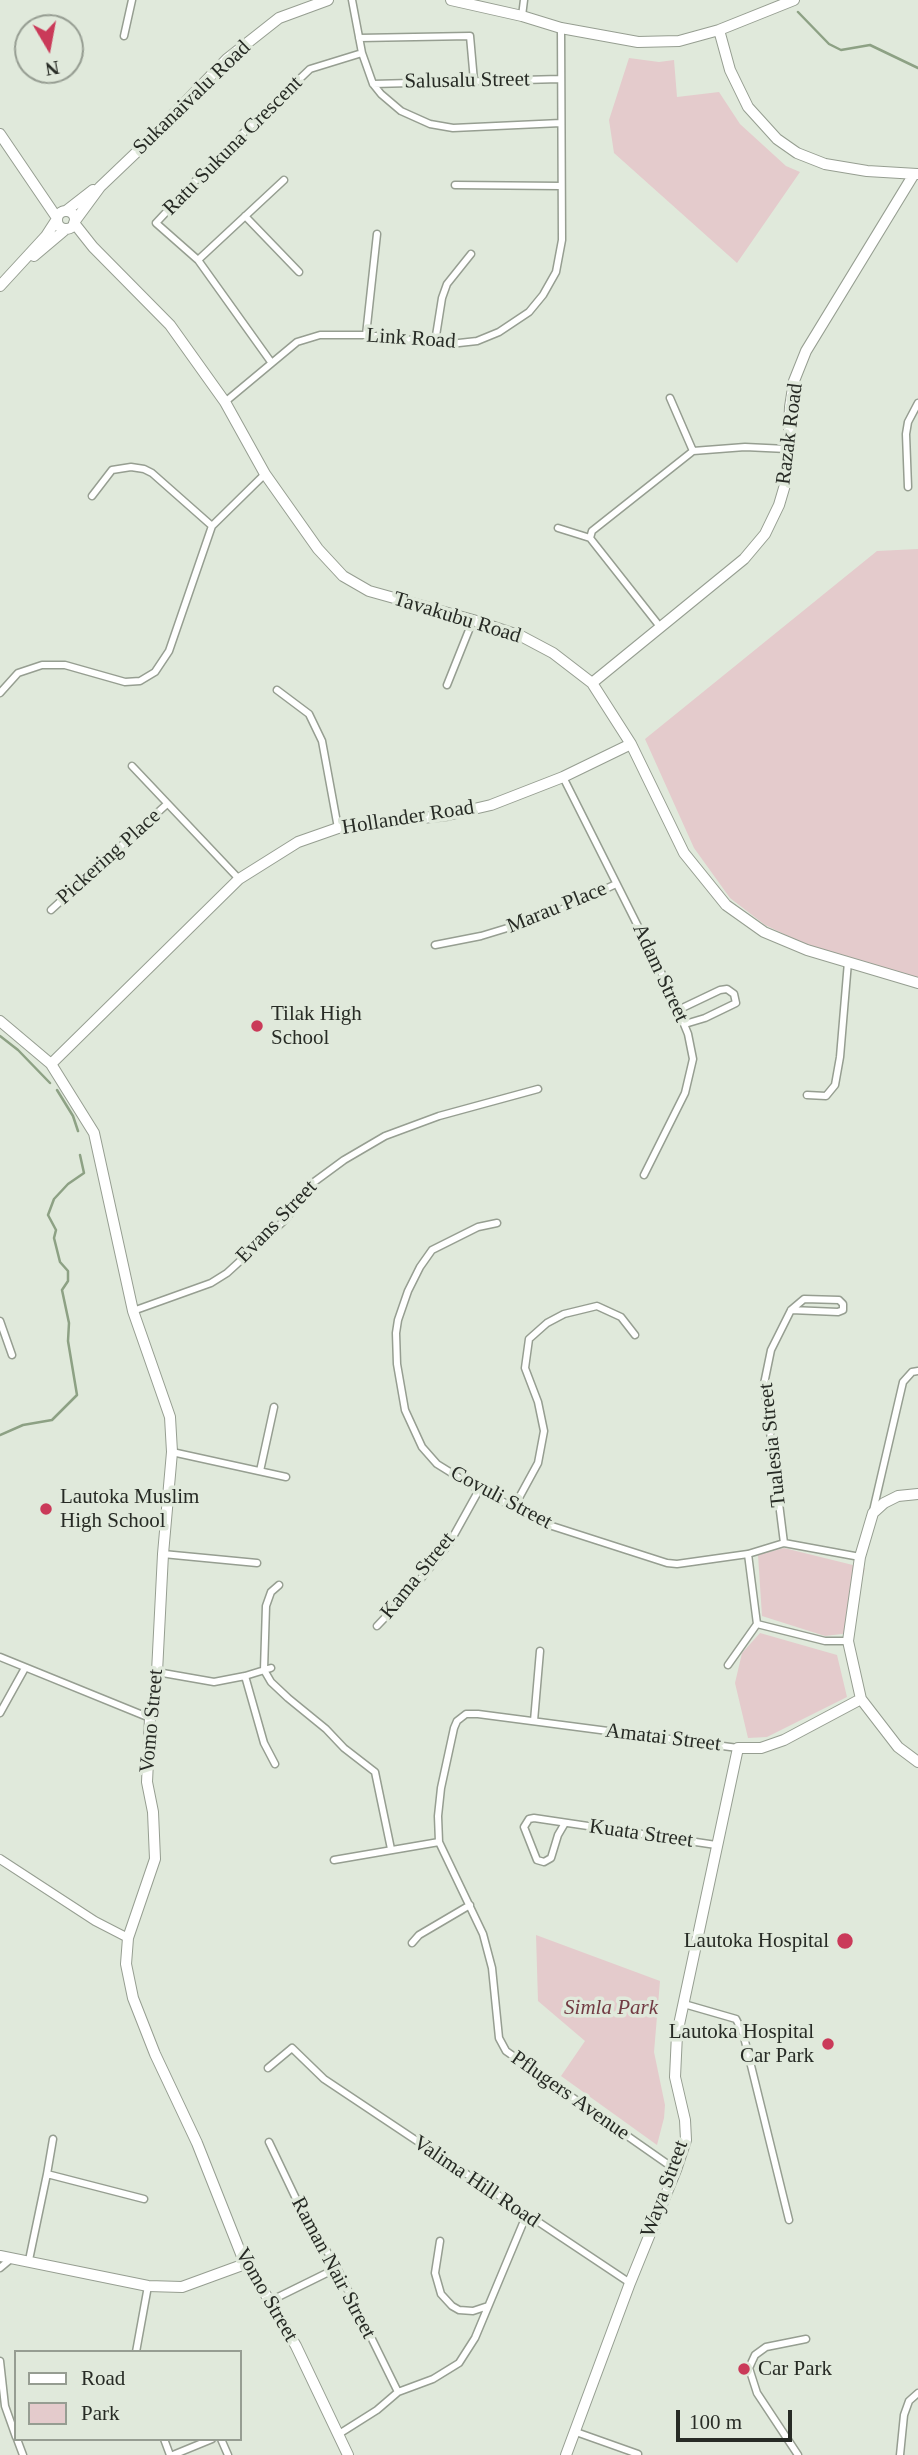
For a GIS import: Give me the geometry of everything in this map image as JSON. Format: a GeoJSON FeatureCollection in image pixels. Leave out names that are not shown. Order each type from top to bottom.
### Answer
{"type":"FeatureCollection","features":[{"type":"Feature","properties":{"kind":"main road","name":"Sukanaivalu Road"},"geometry":{"type":"LineString","coordinates":[[0,286],[46,236],[61,215],[100,187],[227,59],[279,18],[328,0]]}},
{"type":"Feature","properties":{"kind":"main road"},"geometry":{"type":"LineString","coordinates":[[452,0],[561,28],[638,42],[679,41],[719,30],[794,0]]}},
{"type":"Feature","properties":{"kind":"main road"},"geometry":{"type":"LineString","coordinates":[[719,30],[730,70],[748,107],[777,139],[797,153],[825,164],[867,171],[916,174]]}},
{"type":"Feature","properties":{"kind":"main road"},"geometry":{"type":"LineString","coordinates":[[0,134],[31,179],[61,215],[60,227],[71,225],[72,214],[61,215]]}},
{"type":"Feature","properties":{"kind":"main road","name":"Razak Road"},"geometry":{"type":"LineString","coordinates":[[592,683],[744,559],[765,534],[788,478],[790,407],[794,382],[806,351],[916,174]]}},
{"type":"Feature","properties":{"kind":"main road","name":"Sukanaivalu Road"},"geometry":{"type":"LineString","coordinates":[[16,268],[71,225],[100,187]]}},
{"type":"Feature","properties":{"kind":"main road","name":"Tavakubu Road"},"geometry":{"type":"LineString","coordinates":[[71,225],[170,325],[225,402],[265,474],[318,549],[343,576],[369,591],[521,636],[553,653],[592,683],[631,744],[684,853],[726,905],[764,932],[807,950],[918,983]]}},
{"type":"Feature","properties":{"kind":"main road","name":"Hollander Road"},"geometry":{"type":"LineString","coordinates":[[51,1064],[239,879],[298,842],[338,828],[459,812],[491,805],[563,777],[631,744]]}},
{"type":"Feature","properties":{"kind":"main road","name":"Vomo Street"},"geometry":{"type":"LineString","coordinates":[[0,1021],[51,1064],[93,1133],[133,1311],[170,1418],[172,1452],[147,1783],[153,1812],[155,1859],[128,1938],[127,1965],[136,2009],[197,2143],[245,2264],[296,2346],[348,2455]]}},
{"type":"Feature","properties":{"kind":"main road"},"geometry":{"type":"LineString","coordinates":[[918,1494],[898,1496],[873,1513],[860,1557],[848,1641],[861,1699],[898,1747],[918,1762]]}},
{"type":"Feature","properties":{"kind":"main road","name":"Amatai Street"},"geometry":{"type":"LineString","coordinates":[[738,1748],[761,1748],[783,1740],[861,1699]]}},
{"type":"Feature","properties":{"kind":"main road","name":"Waya Street"},"geometry":{"type":"LineString","coordinates":[[566,2455],[629,2283],[686,2140],[685,2120],[675,2077],[677,2034],[738,1748]]}},
{"type":"Feature","properties":{"kind":"main road"},"geometry":{"type":"LineString","coordinates":[[0,2256],[148,2286],[182,2287],[245,2264]]}},
{"type":"Feature","properties":{"kind":"street"},"geometry":{"type":"LineString","coordinates":[[124,36],[132,0]]}},
{"type":"Feature","properties":{"kind":"street"},"geometry":{"type":"LineString","coordinates":[[352,0],[362,53],[373,84],[401,111],[430,124],[453,128],[561,123]]}},
{"type":"Feature","properties":{"kind":"street"},"geometry":{"type":"LineString","coordinates":[[522,16],[524,0]]}},
{"type":"Feature","properties":{"kind":"street","name":"Link Road"},"geometry":{"type":"LineString","coordinates":[[225,402],[297,342],[320,335],[366,335],[450,344],[477,341],[499,332],[528,312],[543,295],[556,272],[562,240],[561,28]]}},
{"type":"Feature","properties":{"kind":"street"},"geometry":{"type":"LineString","coordinates":[[359,38],[472,37],[474,82]]}},
{"type":"Feature","properties":{"kind":"street","name":"Ratu Sukuna Crescent"},"geometry":{"type":"LineString","coordinates":[[271,362],[198,260],[156,223],[212,163],[310,69],[362,53]]}},
{"type":"Feature","properties":{"kind":"street","name":"Salusalu Street"},"geometry":{"type":"LineString","coordinates":[[373,84],[560,79]]}},
{"type":"Feature","properties":{"kind":"street"},"geometry":{"type":"LineString","coordinates":[[198,260],[284,180]]}},
{"type":"Feature","properties":{"kind":"street"},"geometry":{"type":"LineString","coordinates":[[454,185],[561,186]]}},
{"type":"Feature","properties":{"kind":"street"},"geometry":{"type":"LineString","coordinates":[[245,216],[299,272]]}},
{"type":"Feature","properties":{"kind":"street"},"geometry":{"type":"LineString","coordinates":[[366,335],[377,234]]}},
{"type":"Feature","properties":{"kind":"street"},"geometry":{"type":"LineString","coordinates":[[435,342],[447,284],[471,254]]}},
{"type":"Feature","properties":{"kind":"street"},"geometry":{"type":"LineString","coordinates":[[670,398],[693,451]]}},
{"type":"Feature","properties":{"kind":"street"},"geometry":{"type":"LineString","coordinates":[[908,487],[906,434],[908,422],[918,403]]}},
{"type":"Feature","properties":{"kind":"street"},"geometry":{"type":"LineString","coordinates":[[590,538],[597,526],[693,451],[745,447],[787,449]]}},
{"type":"Feature","properties":{"kind":"street"},"geometry":{"type":"LineString","coordinates":[[92,496],[112,470],[131,467],[144,469],[212,526]]}},
{"type":"Feature","properties":{"kind":"street"},"geometry":{"type":"LineString","coordinates":[[0,694],[18,673],[42,665],[65,666],[125,682],[140,681],[155,672],[169,651],[212,526],[265,474]]}},
{"type":"Feature","properties":{"kind":"street"},"geometry":{"type":"LineString","coordinates":[[558,528],[590,538],[661,628]]}},
{"type":"Feature","properties":{"kind":"street"},"geometry":{"type":"LineString","coordinates":[[446,685],[473,620]]}},
{"type":"Feature","properties":{"kind":"street"},"geometry":{"type":"LineString","coordinates":[[277,690],[309,714],[323,741],[338,828]]}},
{"type":"Feature","properties":{"kind":"street"},"geometry":{"type":"LineString","coordinates":[[132,766],[239,879]]}},
{"type":"Feature","properties":{"kind":"street","name":"Adam Street"},"geometry":{"type":"LineString","coordinates":[[563,777],[685,1024],[693,1059],[685,1093],[645,1175]]}},
{"type":"Feature","properties":{"kind":"street","name":"Pickering Place"},"geometry":{"type":"LineString","coordinates":[[51,910],[167,804]]}},
{"type":"Feature","properties":{"kind":"street","name":"Marau Place"},"geometry":{"type":"LineString","coordinates":[[435,945],[481,936],[550,915],[616,884]]}},
{"type":"Feature","properties":{"kind":"street"},"geometry":{"type":"LineString","coordinates":[[807,1096],[826,1096],[835,1085],[841,1057],[848,962]]}},
{"type":"Feature","properties":{"kind":"street"},"geometry":{"type":"LineString","coordinates":[[678,1010],[720,990],[727,989],[734,994],[736,1003],[685,1024]]}},
{"type":"Feature","properties":{"kind":"street","name":"Evans Street"},"geometry":{"type":"LineString","coordinates":[[133,1311],[211,1283],[227,1273],[286,1219],[310,1185],[344,1160],[385,1136],[439,1116],[538,1088]]}},
{"type":"Feature","properties":{"kind":"street","name":"Covuli Street"},"geometry":{"type":"LineString","coordinates":[[496,1223],[478,1227],[432,1250],[408,1291],[396,1333],[397,1364],[405,1410],[422,1447],[438,1464],[479,1490],[581,1536],[667,1563],[748,1554],[784,1543],[860,1557]]}},
{"type":"Feature","properties":{"kind":"street"},"geometry":{"type":"LineString","coordinates":[[804,1299],[839,1300],[843,1304],[843,1310],[838,1312],[792,1310],[804,1299]]}},
{"type":"Feature","properties":{"kind":"street"},"geometry":{"type":"LineString","coordinates":[[514,1507],[538,1463],[544,1431],[538,1402],[525,1368],[529,1339],[547,1323],[564,1314],[597,1306],[621,1317],[635,1335]]}},
{"type":"Feature","properties":{"kind":"street","name":"Tualesia Street"},"geometry":{"type":"LineString","coordinates":[[784,1543],[764,1384],[771,1350],[792,1310]]}},
{"type":"Feature","properties":{"kind":"street"},"geometry":{"type":"LineString","coordinates":[[0,1321],[12,1355]]}},
{"type":"Feature","properties":{"kind":"street"},"geometry":{"type":"LineString","coordinates":[[873,1513],[903,1382],[912,1372],[918,1371]]}},
{"type":"Feature","properties":{"kind":"street"},"geometry":{"type":"LineString","coordinates":[[260,1471],[274,1407]]}},
{"type":"Feature","properties":{"kind":"street"},"geometry":{"type":"LineString","coordinates":[[172,1452],[286,1477]]}},
{"type":"Feature","properties":{"kind":"street","name":"Kama Street"},"geometry":{"type":"LineString","coordinates":[[377,1626],[415,1586],[449,1544],[479,1490]]}},
{"type":"Feature","properties":{"kind":"street"},"geometry":{"type":"LineString","coordinates":[[163,1554],[257,1563]]}},
{"type":"Feature","properties":{"kind":"street"},"geometry":{"type":"LineString","coordinates":[[728,1665],[757,1624],[748,1554]]}},
{"type":"Feature","properties":{"kind":"street"},"geometry":{"type":"LineString","coordinates":[[279,1586],[271,1592],[266,1606],[268,1669],[271,1682],[344,1748],[375,1772],[391,1849]]}},
{"type":"Feature","properties":{"kind":"street"},"geometry":{"type":"LineString","coordinates":[[757,1624],[825,1641],[848,1641]]}},
{"type":"Feature","properties":{"kind":"street"},"geometry":{"type":"LineString","coordinates":[[534,1721],[540,1651]]}},
{"type":"Feature","properties":{"kind":"street"},"geometry":{"type":"LineString","coordinates":[[0,1657],[150,1718]]}},
{"type":"Feature","properties":{"kind":"street"},"geometry":{"type":"LineString","coordinates":[[0,1713],[26,1668]]}},
{"type":"Feature","properties":{"kind":"street"},"geometry":{"type":"LineString","coordinates":[[157,1672],[214,1682],[268,1669]]}},
{"type":"Feature","properties":{"kind":"street"},"geometry":{"type":"LineString","coordinates":[[245,1676],[264,1743],[275,1764]]}},
{"type":"Feature","properties":{"kind":"street","name":"Amatai Street"},"geometry":{"type":"LineString","coordinates":[[457,1721],[466,1714],[478,1714],[738,1748]]}},
{"type":"Feature","properties":{"kind":"street","name":"Pflugers Avenue"},"geometry":{"type":"LineString","coordinates":[[457,1721],[441,1788],[439,1842],[482,1934],[492,1968],[499,2038],[506,2051],[676,2170]]}},
{"type":"Feature","properties":{"kind":"street","name":"Kuata Street"},"geometry":{"type":"LineString","coordinates":[[565,1823],[551,1858],[544,1862],[537,1860],[525,1833],[525,1822],[534,1818],[716,1845]]}},
{"type":"Feature","properties":{"kind":"street"},"geometry":{"type":"LineString","coordinates":[[334,1860],[439,1842]]}},
{"type":"Feature","properties":{"kind":"street"},"geometry":{"type":"LineString","coordinates":[[0,1859],[94,1921],[128,1938]]}},
{"type":"Feature","properties":{"kind":"street"},"geometry":{"type":"LineString","coordinates":[[412,1943],[419,1935],[470,1905]]}},
{"type":"Feature","properties":{"kind":"street"},"geometry":{"type":"LineString","coordinates":[[684,2004],[736,2019],[743,2033],[789,2220]]}},
{"type":"Feature","properties":{"kind":"street","name":"Valima Hill Road"},"geometry":{"type":"LineString","coordinates":[[268,2068],[292,2049],[324,2079],[629,2283]]}},
{"type":"Feature","properties":{"kind":"street"},"geometry":{"type":"LineString","coordinates":[[29,2260],[53,2139]]}},
{"type":"Feature","properties":{"kind":"street","name":"Raman Nair Street"},"geometry":{"type":"LineString","coordinates":[[269,2142],[300,2207],[337,2268],[398,2392]]}},
{"type":"Feature","properties":{"kind":"street"},"geometry":{"type":"LineString","coordinates":[[47,2174],[144,2199]]}},
{"type":"Feature","properties":{"kind":"street"},"geometry":{"type":"LineString","coordinates":[[339,2434],[377,2410],[398,2392],[433,2379],[459,2363],[475,2338],[526,2216]]}},
{"type":"Feature","properties":{"kind":"street"},"geometry":{"type":"LineString","coordinates":[[440,2241],[435,2273],[441,2294],[459,2310],[473,2311],[488,2306]]}},
{"type":"Feature","properties":{"kind":"street"},"geometry":{"type":"LineString","coordinates":[[0,2268],[12,2258]]}},
{"type":"Feature","properties":{"kind":"street"},"geometry":{"type":"LineString","coordinates":[[270,2301],[337,2268]]}},
{"type":"Feature","properties":{"kind":"street"},"geometry":{"type":"LineString","coordinates":[[136,2350],[148,2286]]}},
{"type":"Feature","properties":{"kind":"street"},"geometry":{"type":"LineString","coordinates":[[798,2455],[757,2393],[749,2368],[762,2349],[806,2339]]}},
{"type":"Feature","properties":{"kind":"street"},"geometry":{"type":"LineString","coordinates":[[0,2361],[5,2406],[14,2432]]}},
{"type":"Feature","properties":{"kind":"street"},"geometry":{"type":"LineString","coordinates":[[900,2455],[904,2415],[909,2401],[918,2393]]}},
{"type":"Feature","properties":{"kind":"street"},"geometry":{"type":"LineString","coordinates":[[576,2432],[638,2454]]}},
{"type":"Feature","properties":{"kind":"street"},"geometry":{"type":"LineString","coordinates":[[172,2455],[207,2441]]}},
{"type":"Feature","properties":{"kind":"green space"},"geometry":{"type":"Polygon","coordinates":[[[629,58],[659,62],[674,60],[677,97],[719,92],[740,124],[786,166],[800,172],[737,263],[614,153],[609,120],[629,58]]]}},
{"type":"Feature","properties":{"kind":"green space"},"geometry":{"type":"Polygon","coordinates":[[[918,549],[918,978],[809,946],[765,925],[730,898],[694,848],[645,739],[877,551],[918,549]]]}},
{"type":"Feature","properties":{"kind":"green space"},"geometry":{"type":"Polygon","coordinates":[[[784,1548],[865,1568],[850,1633],[825,1636],[762,1616],[758,1555],[784,1548]]]}},
{"type":"Feature","properties":{"kind":"green space"},"geometry":{"type":"Polygon","coordinates":[[[760,1633],[837,1655],[847,1697],[767,1737],[748,1738],[735,1683],[742,1653],[760,1633]]]}},
{"type":"Feature","properties":{"kind":"green space","name":"Simla Park"},"geometry":{"type":"Polygon","coordinates":[[[536,1935],[660,1981],[654,2052],[665,2105],[657,2145],[561,2076],[585,2041],[538,2001],[536,1935]]]}},
{"type":"Feature","properties":{"kind":"waterway"},"geometry":{"type":"LineString","coordinates":[[798,12],[829,44],[841,50],[870,45],[918,68]]}},
{"type":"Feature","properties":{"kind":"waterway"},"geometry":{"type":"LineString","coordinates":[[0,1036],[18,1050],[50,1083]]}},
{"type":"Feature","properties":{"kind":"waterway"},"geometry":{"type":"LineString","coordinates":[[57,1090],[73,1116],[78,1131]]}},
{"type":"Feature","properties":{"kind":"waterway"},"geometry":{"type":"LineString","coordinates":[[0,1435],[23,1425],[52,1420],[77,1395],[68,1341],[69,1323],[62,1290],[68,1281],[68,1271],[60,1262],[54,1238],[56,1230],[48,1215],[54,1199],[68,1184],[84,1173],[80,1155]]}},
{"type":"Feature","properties":{"kind":"place","name":"Tilak High School"},"geometry":{"type":"Point","coordinates":[257,1026]}},
{"type":"Feature","properties":{"kind":"place","name":"Lautoka Muslim High School"},"geometry":{"type":"Point","coordinates":[46,1509]}},
{"type":"Feature","properties":{"kind":"place","name":"Lautoka Hospital"},"geometry":{"type":"Point","coordinates":[845,1941]}},
{"type":"Feature","properties":{"kind":"place","name":"Lautoka Hospital Car Park"},"geometry":{"type":"Point","coordinates":[828,2044]}},
{"type":"Feature","properties":{"kind":"place","name":"Car Park"},"geometry":{"type":"Point","coordinates":[744,2369]}}]}
